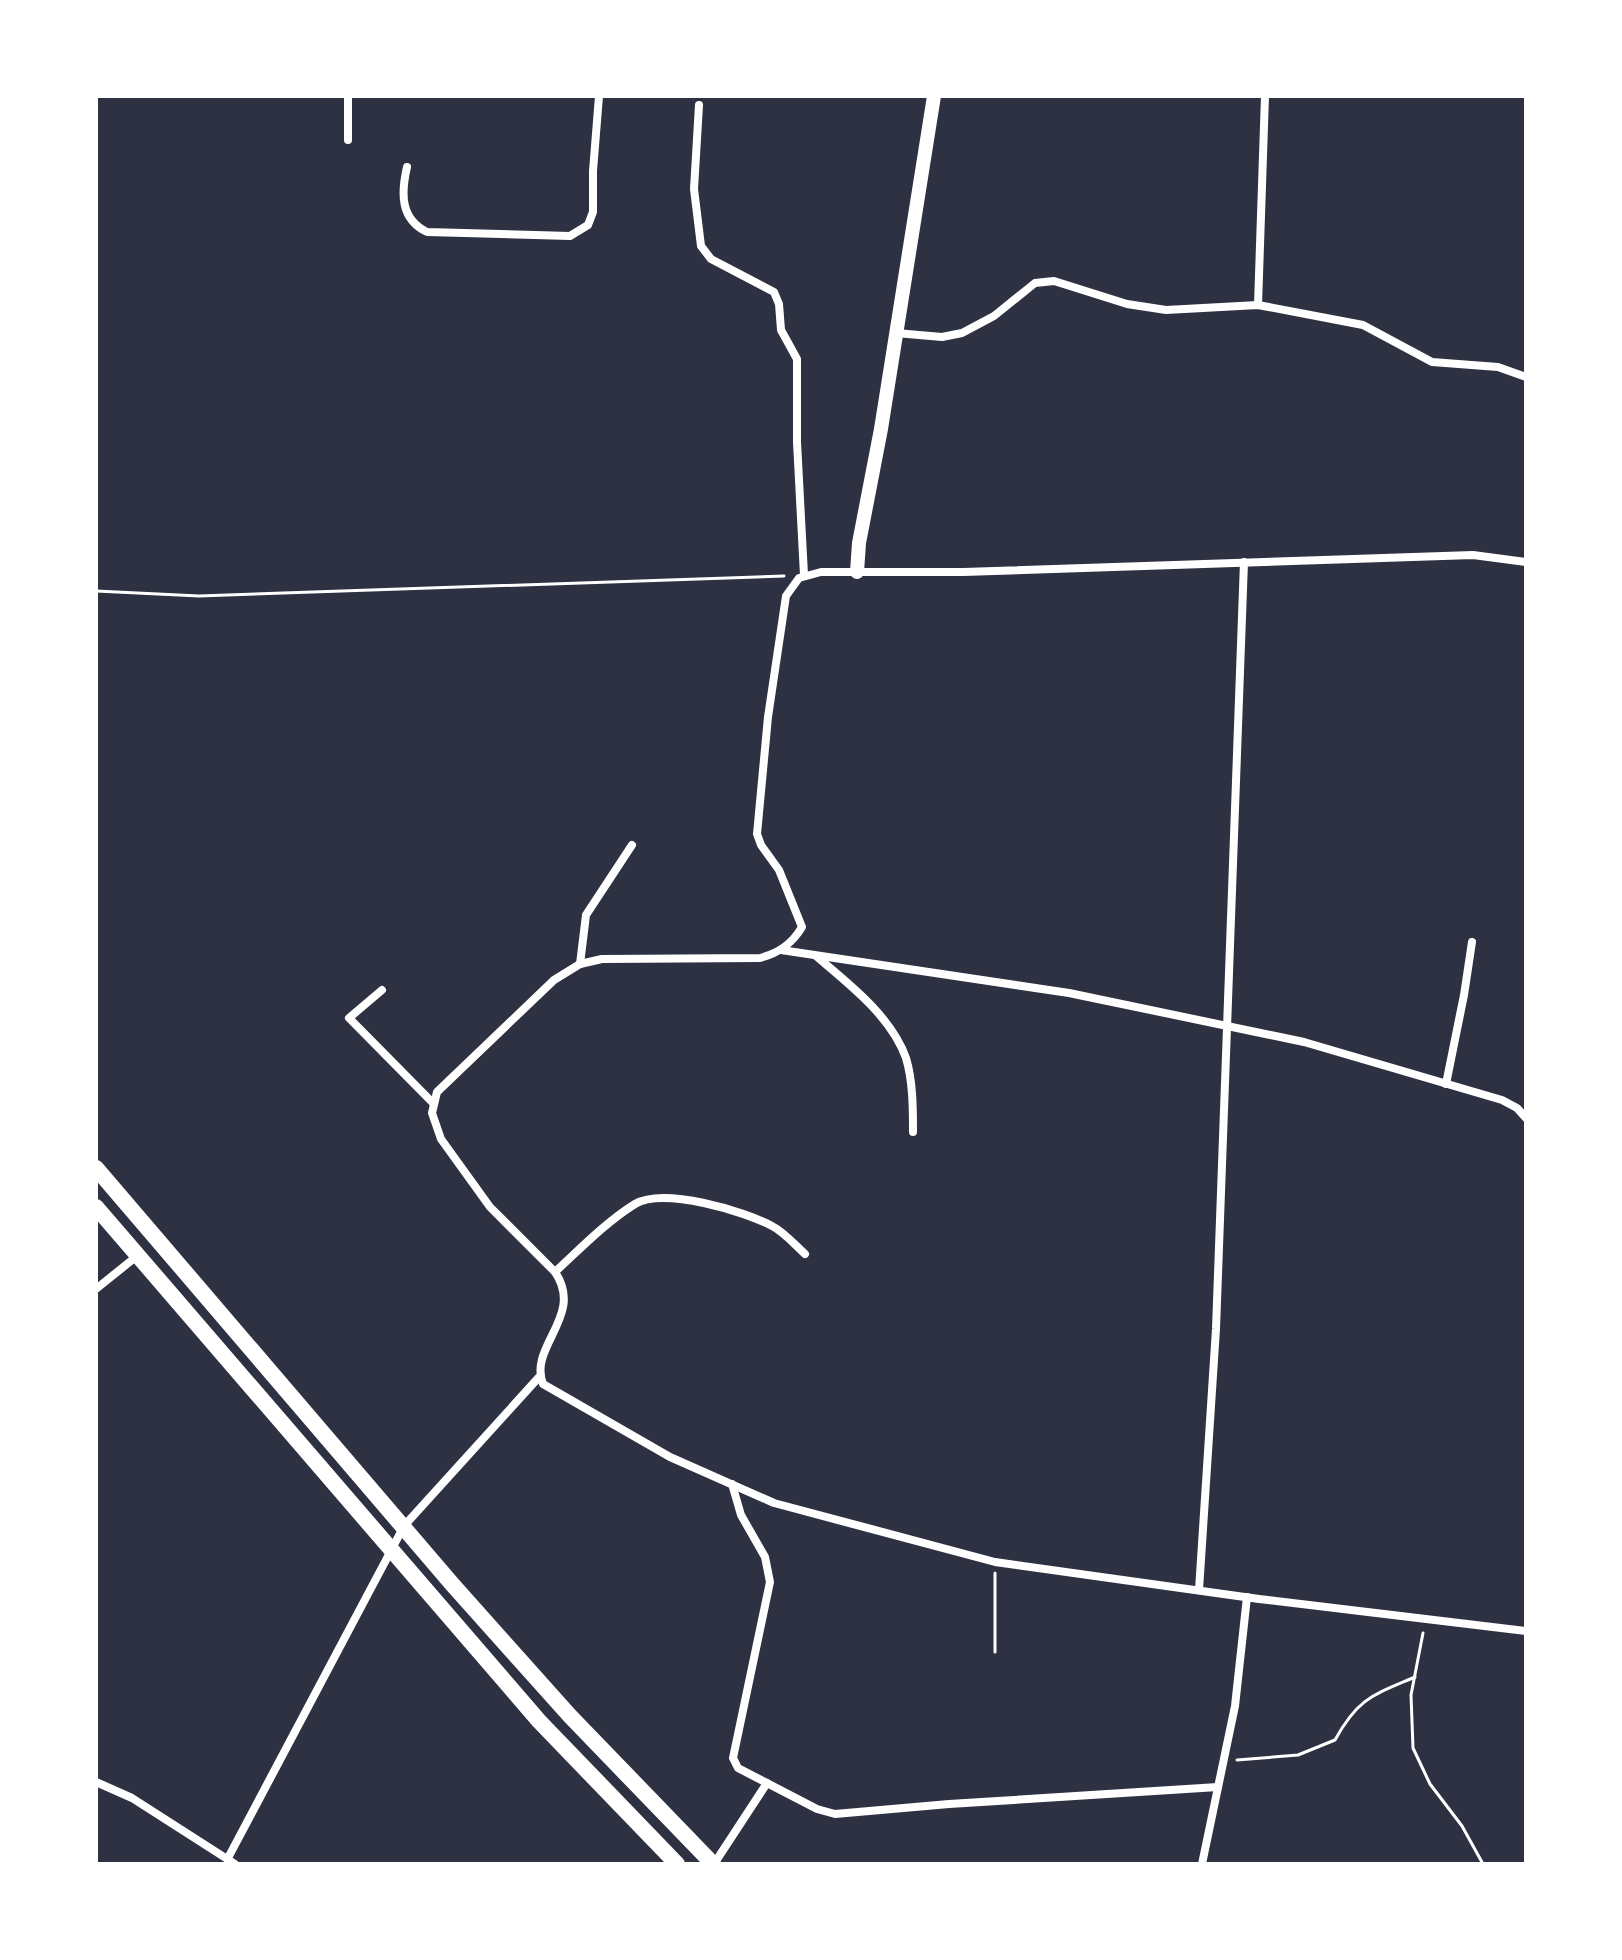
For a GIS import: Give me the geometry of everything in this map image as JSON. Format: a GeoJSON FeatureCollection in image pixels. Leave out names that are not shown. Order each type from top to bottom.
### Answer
{"type":"FeatureCollection","features":[{"type":"Feature","properties":{"kind":"main road"},"geometry":{"type":"LineString","coordinates":[[96,1168],[452,1584],[570,1716],[714,1864]]}},
{"type":"Feature","properties":{"kind":"main road"},"geometry":{"type":"LineString","coordinates":[[96,1207],[539,1721],[677,1864]]}},
{"type":"Feature","properties":{"kind":"street"},"geometry":{"type":"LineString","coordinates":[[348,96],[348,140]]}},
{"type":"Feature","properties":{"kind":"street"},"geometry":{"type":"LineString","coordinates":[[407,167],[403,194],[405,210],[411,221],[427,232],[570,236],[588,225],[593,212],[599,96]]}},
{"type":"Feature","properties":{"kind":"street"},"geometry":{"type":"LineString","coordinates":[[857,572],[859,543],[881,429],[934,96]]}},
{"type":"Feature","properties":{"kind":"street"},"geometry":{"type":"LineString","coordinates":[[1258,305],[1265,96]]}},
{"type":"Feature","properties":{"kind":"street"},"geometry":{"type":"LineString","coordinates":[[699,105],[694,189],[701,246],[711,259],[774,292],[779,304],[781,330],[797,359],[797,442],[804,575]]}},
{"type":"Feature","properties":{"kind":"street"},"geometry":{"type":"LineString","coordinates":[[896,333],[942,337],[962,333],[994,316],[1024,289],[1044,281],[1062,283],[1127,304],[1166,310],[1258,305],[1363,325],[1432,362],[1498,367],[1526,377]]}},
{"type":"Feature","properties":{"kind":"street"},"geometry":{"type":"LineString","coordinates":[[1526,562],[1473,555],[804,575],[791,585],[786,596],[768,717],[757,825],[761,845],[779,870],[802,927],[781,950],[751,959],[602,959],[580,964],[554,980],[437,1092],[433,1103],[433,1123],[441,1139],[490,1207],[562,1281],[565,1301],[542,1363],[540,1376],[543,1384],[670,1457],[774,1503],[995,1562],[1526,1631]]}},
{"type":"Feature","properties":{"kind":"street"},"geometry":{"type":"LineString","coordinates":[[1199,1590],[1216,1329],[1244,562]]}},
{"type":"Feature","properties":{"kind":"street"},"geometry":{"type":"LineString","coordinates":[[580,964],[586,915],[632,845]]}},
{"type":"Feature","properties":{"kind":"street"},"geometry":{"type":"LineString","coordinates":[[1446,1084],[1472,942]]}},
{"type":"Feature","properties":{"kind":"street"},"geometry":{"type":"LineString","coordinates":[[781,950],[1069,993],[1304,1042],[1502,1100],[1521,1107],[1526,1118]]}},
{"type":"Feature","properties":{"kind":"street"},"geometry":{"type":"LineString","coordinates":[[816,955],[860,995],[888,1026],[906,1057],[913,1132]]}},
{"type":"Feature","properties":{"kind":"street"},"geometry":{"type":"LineString","coordinates":[[382,990],[349,1018],[433,1103]]}},
{"type":"Feature","properties":{"kind":"street"},"geometry":{"type":"LineString","coordinates":[[555,1272],[598,1232],[638,1202],[682,1198],[733,1211],[774,1227],[805,1254]]}},
{"type":"Feature","properties":{"kind":"street"},"geometry":{"type":"LineString","coordinates":[[96,1289],[137,1256]]}},
{"type":"Feature","properties":{"kind":"street"},"geometry":{"type":"LineString","coordinates":[[96,1782],[132,1798],[232,1861],[404,1526],[540,1376]]}},
{"type":"Feature","properties":{"kind":"street"},"geometry":{"type":"LineString","coordinates":[[732,1484],[741,1515],[765,1557],[770,1582],[733,1758],[738,1768],[817,1809],[835,1814],[1218,1787]]}},
{"type":"Feature","properties":{"kind":"street"},"geometry":{"type":"LineString","coordinates":[[1202,1864],[1235,1706],[1247,1597]]}},
{"type":"Feature","properties":{"kind":"street"},"geometry":{"type":"LineString","coordinates":[[714,1864],[767,1783]]}},
{"type":"Feature","properties":{"kind":"path"},"geometry":{"type":"LineString","coordinates":[[96,591],[199,596],[804,575]]}},
{"type":"Feature","properties":{"kind":"path"},"geometry":{"type":"LineString","coordinates":[[995,1562],[995,1652]]}},
{"type":"Feature","properties":{"kind":"path"},"geometry":{"type":"LineString","coordinates":[[1424,1619],[1411,1695],[1413,1748],[1430,1784],[1462,1826],[1483,1864]]}},
{"type":"Feature","properties":{"kind":"path"},"geometry":{"type":"LineString","coordinates":[[1224,1760],[1298,1755],[1335,1740],[1349,1714],[1374,1694],[1415,1677]]}}]}
